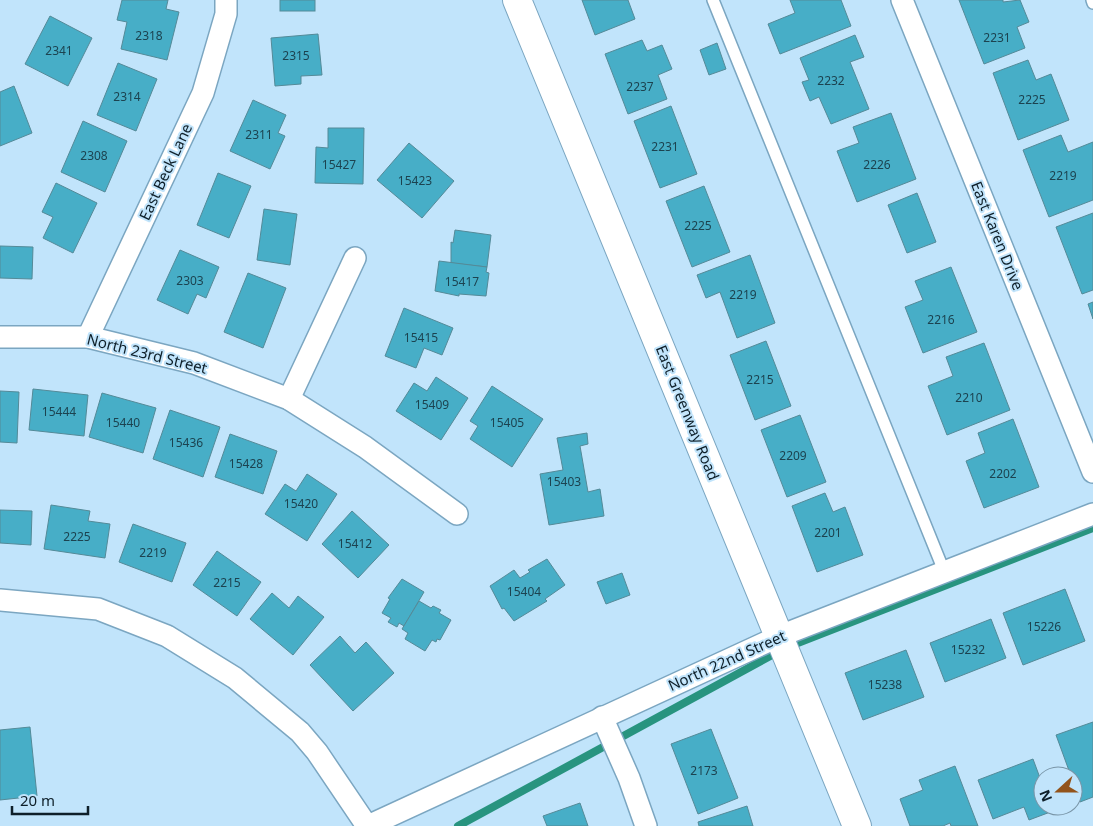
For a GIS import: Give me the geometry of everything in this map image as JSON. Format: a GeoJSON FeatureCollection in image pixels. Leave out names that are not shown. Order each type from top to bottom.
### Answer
{"type":"FeatureCollection","features":[{"type":"Feature","properties":{"kind":"street","name":"East Beck Lane"},"geometry":{"type":"LineString","coordinates":[[88,337],[203,93],[226,14],[226,0]]}},
{"type":"Feature","properties":{"kind":"street","name":"East Greenway Road"},"geometry":{"type":"LineString","coordinates":[[517,0],[857,826]]}},
{"type":"Feature","properties":{"kind":"street","name":"East Karen Drive"},"geometry":{"type":"LineString","coordinates":[[902,0],[1093,472]]}},
{"type":"Feature","properties":{"kind":"street"},"geometry":{"type":"LineString","coordinates":[[289,399],[355,258]]}},
{"type":"Feature","properties":{"kind":"street","name":"North 23rd Street"},"geometry":{"type":"LineString","coordinates":[[0,337],[88,337],[194,364],[289,399],[365,447],[457,514]]}},
{"type":"Feature","properties":{"kind":"street","name":"North 22nd Street"},"geometry":{"type":"LineString","coordinates":[[368,826],[780,636],[1093,514]]}},
{"type":"Feature","properties":{"kind":"street"},"geometry":{"type":"LineString","coordinates":[[0,600],[98,609],[167,636],[235,678],[300,732],[317,752],[368,826]]}},
{"type":"Feature","properties":{"kind":"street"},"geometry":{"type":"LineString","coordinates":[[602,717],[629,778],[646,826]]}},
{"type":"Feature","properties":{"kind":"lane"},"geometry":{"type":"LineString","coordinates":[[713,0],[944,572]]}},
{"type":"Feature","properties":{"kind":"building"},"geometry":{"type":"Polygon","coordinates":[[[122,0],[168,0],[166,9],[179,12],[167,60],[121,49],[127,22],[117,20],[122,0]]]}},
{"type":"Feature","properties":{"kind":"building"},"geometry":{"type":"Polygon","coordinates":[[[280,0],[315,0],[315,11],[280,11],[280,0]]]}},
{"type":"Feature","properties":{"kind":"building"},"geometry":{"type":"Polygon","coordinates":[[[582,0],[628,0],[635,19],[595,35],[582,0]]]}},
{"type":"Feature","properties":{"kind":"building"},"geometry":{"type":"Polygon","coordinates":[[[790,0],[841,0],[851,26],[780,54],[768,24],[795,13],[790,0]]]}},
{"type":"Feature","properties":{"kind":"building"},"geometry":{"type":"Polygon","coordinates":[[[959,0],[1003,0],[1003,2],[1020,0],[1029,22],[1017,27],[1025,48],[984,64],[959,0]]]}},
{"type":"Feature","properties":{"kind":"building"},"geometry":{"type":"Polygon","coordinates":[[[50,16],[92,38],[68,86],[25,64],[50,16]]]}},
{"type":"Feature","properties":{"kind":"building"},"geometry":{"type":"Polygon","coordinates":[[[318,34],[322,75],[301,76],[301,84],[275,86],[271,38],[318,34]]]}},
{"type":"Feature","properties":{"kind":"building"},"geometry":{"type":"Polygon","coordinates":[[[855,35],[864,57],[850,62],[869,109],[831,124],[819,97],[810,101],[802,82],[809,80],[800,58],[855,35]]]}},
{"type":"Feature","properties":{"kind":"building"},"geometry":{"type":"Polygon","coordinates":[[[642,40],[647,51],[662,45],[672,69],[658,75],[667,99],[628,114],[605,54],[642,40]]]}},
{"type":"Feature","properties":{"kind":"building"},"geometry":{"type":"Polygon","coordinates":[[[717,43],[726,69],[709,75],[700,50],[717,43]]]}},
{"type":"Feature","properties":{"kind":"building"},"geometry":{"type":"Polygon","coordinates":[[[1028,60],[1036,80],[1051,74],[1069,120],[1018,140],[993,73],[1028,60]]]}},
{"type":"Feature","properties":{"kind":"building"},"geometry":{"type":"Polygon","coordinates":[[[118,63],[157,79],[136,131],[97,115],[118,63]]]}},
{"type":"Feature","properties":{"kind":"building"},"geometry":{"type":"Polygon","coordinates":[[[14,86],[32,133],[0,146],[0,92],[14,86]]]}},
{"type":"Feature","properties":{"kind":"building"},"geometry":{"type":"Polygon","coordinates":[[[253,100],[286,115],[278,133],[285,136],[270,169],[230,151],[253,100]]]}},
{"type":"Feature","properties":{"kind":"building"},"geometry":{"type":"Polygon","coordinates":[[[671,106],[697,174],[660,188],[634,121],[671,106]]]}},
{"type":"Feature","properties":{"kind":"building"},"geometry":{"type":"Polygon","coordinates":[[[891,113],[916,179],[857,202],[837,151],[859,143],[853,127],[891,113]]]}},
{"type":"Feature","properties":{"kind":"building"},"geometry":{"type":"Polygon","coordinates":[[[83,121],[127,141],[105,192],[61,172],[83,121]]]}},
{"type":"Feature","properties":{"kind":"building"},"geometry":{"type":"Polygon","coordinates":[[[328,128],[364,128],[363,184],[315,183],[316,147],[328,148],[328,128]]]}},
{"type":"Feature","properties":{"kind":"building"},"geometry":{"type":"Polygon","coordinates":[[[1061,135],[1068,152],[1093,142],[1093,200],[1049,217],[1023,150],[1061,135]]]}},
{"type":"Feature","properties":{"kind":"building"},"geometry":{"type":"Polygon","coordinates":[[[409,143],[454,181],[422,218],[377,180],[409,143]]]}},
{"type":"Feature","properties":{"kind":"building"},"geometry":{"type":"Polygon","coordinates":[[[218,173],[251,186],[229,238],[197,225],[218,173]]]}},
{"type":"Feature","properties":{"kind":"building"},"geometry":{"type":"Polygon","coordinates":[[[56,183],[97,203],[73,253],[43,238],[53,217],[42,212],[56,183]]]}},
{"type":"Feature","properties":{"kind":"building"},"geometry":{"type":"Polygon","coordinates":[[[704,186],[730,252],[692,267],[666,201],[704,186]]]}},
{"type":"Feature","properties":{"kind":"building"},"geometry":{"type":"Polygon","coordinates":[[[917,193],[936,242],[907,253],[888,205],[917,193]]]}},
{"type":"Feature","properties":{"kind":"building"},"geometry":{"type":"Polygon","coordinates":[[[264,209],[297,214],[290,265],[257,260],[264,209]]]}},
{"type":"Feature","properties":{"kind":"building"},"geometry":{"type":"Polygon","coordinates":[[[1093,213],[1093,290],[1082,294],[1056,227],[1093,213]]]}},
{"type":"Feature","properties":{"kind":"building"},"geometry":{"type":"Polygon","coordinates":[[[455,230],[491,235],[487,267],[451,263],[451,242],[453,243],[455,230]]]}},
{"type":"Feature","properties":{"kind":"building"},"geometry":{"type":"Polygon","coordinates":[[[0,246],[33,247],[32,279],[0,278],[0,246]]]}},
{"type":"Feature","properties":{"kind":"building"},"geometry":{"type":"Polygon","coordinates":[[[180,250],[219,267],[206,298],[197,294],[188,314],[157,300],[180,250]]]}},
{"type":"Feature","properties":{"kind":"building"},"geometry":{"type":"Polygon","coordinates":[[[750,255],[775,323],[737,338],[720,292],[706,298],[697,275],[750,255]]]}},
{"type":"Feature","properties":{"kind":"building"},"geometry":{"type":"Polygon","coordinates":[[[439,261],[487,267],[486,272],[489,273],[486,296],[459,294],[459,296],[435,291],[439,261]]]}},
{"type":"Feature","properties":{"kind":"building"},"geometry":{"type":"Polygon","coordinates":[[[951,267],[977,332],[923,353],[905,307],[923,300],[915,281],[951,267]]]}},
{"type":"Feature","properties":{"kind":"building"},"geometry":{"type":"Polygon","coordinates":[[[248,273],[286,288],[263,348],[224,332],[248,273]]]}},
{"type":"Feature","properties":{"kind":"building"},"geometry":{"type":"Polygon","coordinates":[[[1093,302],[1093,319],[1088,304],[1093,302]]]}},
{"type":"Feature","properties":{"kind":"building"},"geometry":{"type":"Polygon","coordinates":[[[404,308],[453,328],[442,355],[424,348],[416,368],[385,356],[404,308]]]}},
{"type":"Feature","properties":{"kind":"building"},"geometry":{"type":"Polygon","coordinates":[[[766,341],[791,406],[755,420],[730,355],[766,341]]]}},
{"type":"Feature","properties":{"kind":"building"},"geometry":{"type":"Polygon","coordinates":[[[984,343],[1010,410],[947,435],[928,386],[953,376],[946,357],[984,343]]]}},
{"type":"Feature","properties":{"kind":"building"},"geometry":{"type":"Polygon","coordinates":[[[436,377],[468,398],[441,440],[396,411],[414,383],[427,391],[436,377]]]}},
{"type":"Feature","properties":{"kind":"building"},"geometry":{"type":"Polygon","coordinates":[[[492,386],[543,419],[512,467],[470,439],[478,426],[470,421],[492,386]]]}},
{"type":"Feature","properties":{"kind":"building"},"geometry":{"type":"Polygon","coordinates":[[[33,389],[88,395],[84,436],[29,430],[33,389]]]}},
{"type":"Feature","properties":{"kind":"building"},"geometry":{"type":"Polygon","coordinates":[[[0,391],[19,392],[17,443],[0,442],[0,391]]]}},
{"type":"Feature","properties":{"kind":"building"},"geometry":{"type":"Polygon","coordinates":[[[102,393],[156,408],[143,453],[89,437],[102,393]]]}},
{"type":"Feature","properties":{"kind":"building"},"geometry":{"type":"Polygon","coordinates":[[[170,410],[220,427],[203,477],[153,459],[170,410]]]}},
{"type":"Feature","properties":{"kind":"building"},"geometry":{"type":"Polygon","coordinates":[[[800,415],[826,482],[787,497],[761,430],[800,415]]]}},
{"type":"Feature","properties":{"kind":"building"},"geometry":{"type":"Polygon","coordinates":[[[1013,419],[1039,487],[984,508],[966,461],[985,453],[978,433],[1013,419]]]}},
{"type":"Feature","properties":{"kind":"building"},"geometry":{"type":"Polygon","coordinates":[[[587,433],[588,444],[580,446],[588,492],[600,489],[604,516],[549,525],[540,474],[563,470],[557,438],[587,433]]]}},
{"type":"Feature","properties":{"kind":"building"},"geometry":{"type":"Polygon","coordinates":[[[230,434],[277,451],[263,494],[215,477],[230,434]]]}},
{"type":"Feature","properties":{"kind":"building"},"geometry":{"type":"Polygon","coordinates":[[[307,474],[337,494],[307,541],[265,514],[285,484],[296,491],[307,474]]]}},
{"type":"Feature","properties":{"kind":"building"},"geometry":{"type":"Polygon","coordinates":[[[825,493],[833,512],[845,507],[863,555],[817,572],[792,506],[825,493]]]}},
{"type":"Feature","properties":{"kind":"building"},"geometry":{"type":"Polygon","coordinates":[[[51,505],[90,511],[88,521],[110,524],[105,558],[44,549],[51,505]]]}},
{"type":"Feature","properties":{"kind":"building"},"geometry":{"type":"Polygon","coordinates":[[[0,510],[32,511],[31,545],[0,543],[0,510]]]}},
{"type":"Feature","properties":{"kind":"building"},"geometry":{"type":"Polygon","coordinates":[[[352,511],[389,545],[358,578],[322,544],[352,511]]]}},
{"type":"Feature","properties":{"kind":"building"},"geometry":{"type":"Polygon","coordinates":[[[133,524],[186,543],[172,582],[119,562],[133,524]]]}},
{"type":"Feature","properties":{"kind":"building"},"geometry":{"type":"Polygon","coordinates":[[[217,551],[261,582],[237,616],[193,585],[217,551]]]}},
{"type":"Feature","properties":{"kind":"building"},"geometry":{"type":"Polygon","coordinates":[[[547,559],[565,585],[545,599],[547,601],[514,621],[504,608],[502,609],[490,586],[514,570],[520,578],[530,572],[528,570],[547,559]]]}},
{"type":"Feature","properties":{"kind":"building"},"geometry":{"type":"Polygon","coordinates":[[[622,573],[630,595],[606,604],[597,582],[622,573]]]}},
{"type":"Feature","properties":{"kind":"building"},"geometry":{"type":"Polygon","coordinates":[[[402,579],[424,592],[404,626],[399,623],[397,627],[388,622],[391,618],[382,613],[390,599],[388,598],[402,579]]]}},
{"type":"Feature","properties":{"kind":"building"},"geometry":{"type":"Polygon","coordinates":[[[1065,589],[1085,641],[1023,665],[1003,613],[1065,589]]]}},
{"type":"Feature","properties":{"kind":"building"},"geometry":{"type":"Polygon","coordinates":[[[272,593],[289,608],[298,596],[324,617],[293,655],[250,619],[272,593]]]}},
{"type":"Feature","properties":{"kind":"building"},"geometry":{"type":"Polygon","coordinates":[[[419,601],[431,608],[433,606],[441,610],[439,613],[451,620],[440,640],[437,639],[436,642],[432,640],[425,651],[405,639],[408,633],[402,629],[419,601]]]}},
{"type":"Feature","properties":{"kind":"building"},"geometry":{"type":"Polygon","coordinates":[[[991,619],[1006,658],[945,682],[930,643],[991,619]]]}},
{"type":"Feature","properties":{"kind":"building"},"geometry":{"type":"Polygon","coordinates":[[[340,636],[355,653],[366,642],[394,673],[353,711],[310,665],[340,636]]]}},
{"type":"Feature","properties":{"kind":"building"},"geometry":{"type":"Polygon","coordinates":[[[906,650],[924,697],[863,720],[845,673],[906,650]]]}},
{"type":"Feature","properties":{"kind":"building"},"geometry":{"type":"Polygon","coordinates":[[[1093,722],[1093,797],[1083,801],[1083,766],[1067,766],[1056,735],[1093,722]]]}},
{"type":"Feature","properties":{"kind":"building"},"geometry":{"type":"Polygon","coordinates":[[[30,727],[37,796],[0,800],[0,730],[30,727]]]}},
{"type":"Feature","properties":{"kind":"building"},"geometry":{"type":"Polygon","coordinates":[[[711,729],[738,798],[698,814],[671,744],[711,729]]]}},
{"type":"Feature","properties":{"kind":"building"},"geometry":{"type":"Polygon","coordinates":[[[1033,759],[1036,766],[1033,766],[1033,816],[1040,816],[1029,820],[1024,807],[993,819],[978,780],[1033,759]]]}},
{"type":"Feature","properties":{"kind":"building"},"geometry":{"type":"Polygon","coordinates":[[[955,766],[978,826],[951,826],[950,823],[943,826],[910,826],[900,799],[923,790],[919,780],[955,766]]]}},
{"type":"Feature","properties":{"kind":"building"},"geometry":{"type":"Polygon","coordinates":[[[580,803],[588,826],[547,826],[543,816],[580,803]]]}},
{"type":"Feature","properties":{"kind":"building"},"geometry":{"type":"Polygon","coordinates":[[[747,806],[753,826],[699,826],[698,822],[747,806]]]}},
{"type":"Feature","properties":{"kind":"waterway"},"geometry":{"type":"LineString","coordinates":[[458,826],[785,648],[1093,528]]}}]}
